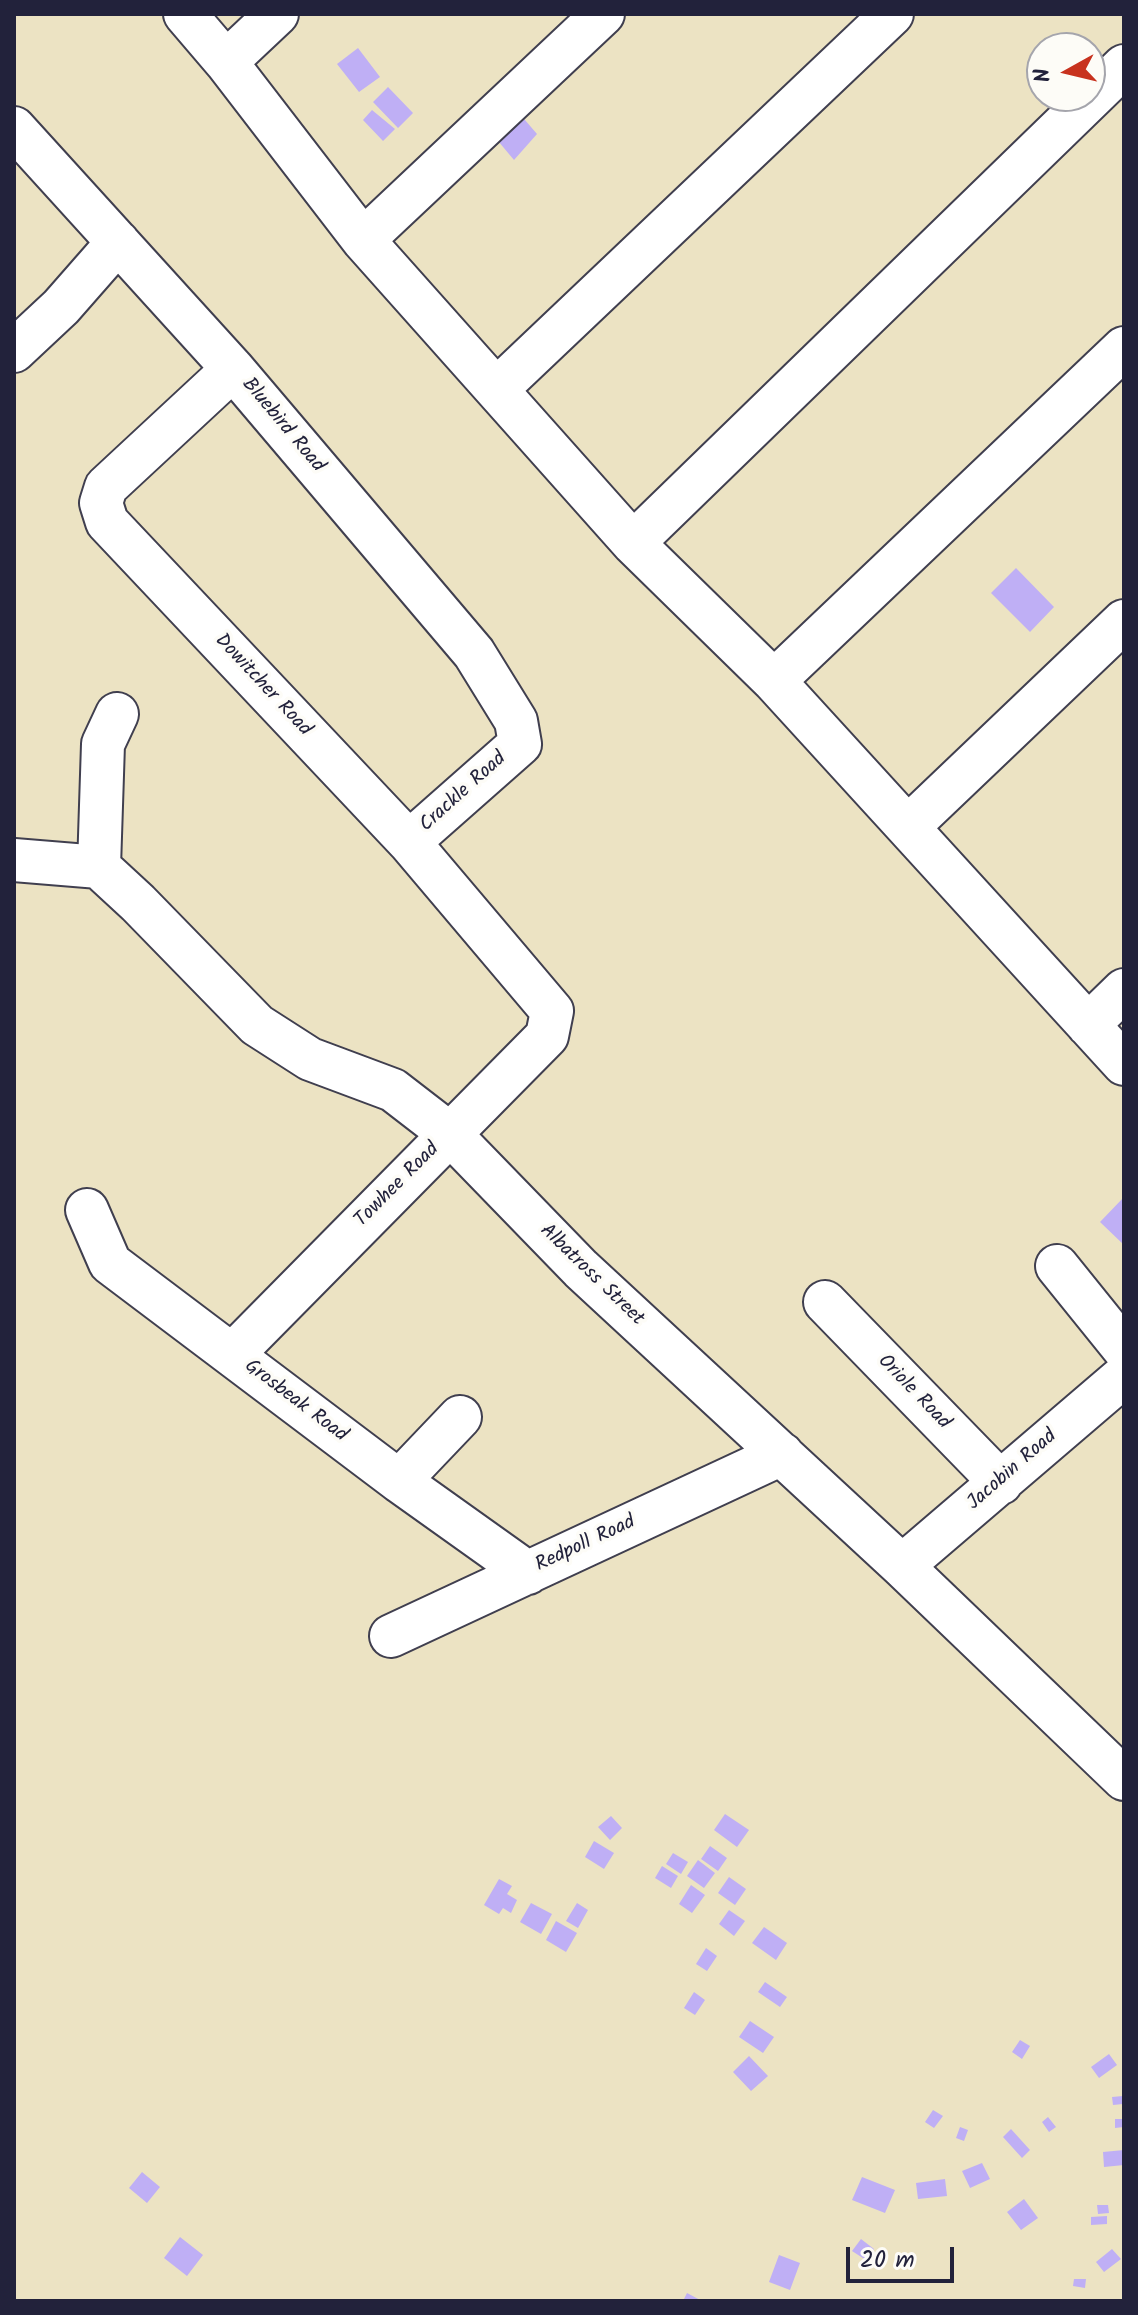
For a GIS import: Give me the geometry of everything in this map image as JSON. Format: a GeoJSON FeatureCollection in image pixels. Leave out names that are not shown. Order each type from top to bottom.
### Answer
{"type":"FeatureCollection","features":[{"type":"Feature","properties":{"kind":"street"},"geometry":{"type":"LineString","coordinates":[[185,14],[226,62],[363,240],[633,543],[774,681],[1124,1064]]}},
{"type":"Feature","properties":{"kind":"street"},"geometry":{"type":"LineString","coordinates":[[226,62],[277,14]]}},
{"type":"Feature","properties":{"kind":"street"},"geometry":{"type":"LineString","coordinates":[[363,240],[603,14]]}},
{"type":"Feature","properties":{"kind":"street"},"geometry":{"type":"LineString","coordinates":[[497,389],[892,14]]}},
{"type":"Feature","properties":{"kind":"street"},"geometry":{"type":"LineString","coordinates":[[633,543],[1124,66]]}},
{"type":"Feature","properties":{"kind":"street","name":"Bluebird Road"},"geometry":{"type":"LineString","coordinates":[[14,128],[233,369],[474,653],[516,721],[520,744]]}},
{"type":"Feature","properties":{"kind":"street"},"geometry":{"type":"LineString","coordinates":[[14,351],[61,307],[118,242]]}},
{"type":"Feature","properties":{"kind":"street"},"geometry":{"type":"LineString","coordinates":[[774,681],[1124,348]]}},
{"type":"Feature","properties":{"kind":"street","name":"Dowitcher Road"},"geometry":{"type":"LineString","coordinates":[[233,369],[106,487],[101,503],[107,522],[409,842],[552,1011]]}},
{"type":"Feature","properties":{"kind":"street"},"geometry":{"type":"LineString","coordinates":[[908,827],[1124,621]]}},
{"type":"Feature","properties":{"kind":"street"},"geometry":{"type":"LineString","coordinates":[[14,860],[99,867],[103,744],[117,714]]}},
{"type":"Feature","properties":{"kind":"street","name":"Crackle Road"},"geometry":{"type":"LineString","coordinates":[[409,842],[520,744]]}},
{"type":"Feature","properties":{"kind":"street","name":"Albatross Street"},"geometry":{"type":"LineString","coordinates":[[99,867],[257,1025],[310,1059],[393,1090],[450,1134],[581,1269],[902,1566],[1124,1779]]}},
{"type":"Feature","properties":{"kind":"street"},"geometry":{"type":"LineString","coordinates":[[1088,1025],[1124,990]]}},
{"type":"Feature","properties":{"kind":"street","name":"Towhee Road"},"geometry":{"type":"LineString","coordinates":[[232,1355],[547,1036],[552,1011]]}},
{"type":"Feature","properties":{"kind":"street","name":"Grosbeak Road"},"geometry":{"type":"LineString","coordinates":[[87,1210],[110,1263],[399,1481],[528,1573]]}},
{"type":"Feature","properties":{"kind":"street"},"geometry":{"type":"LineString","coordinates":[[1057,1266],[1124,1349]]}},
{"type":"Feature","properties":{"kind":"street","name":"Oriole Road"},"geometry":{"type":"LineString","coordinates":[[825,1302],[1001,1483]]}},
{"type":"Feature","properties":{"kind":"street","name":"Jacobin Road"},"geometry":{"type":"LineString","coordinates":[[902,1566],[1124,1376]]}},
{"type":"Feature","properties":{"kind":"street"},"geometry":{"type":"LineString","coordinates":[[399,1481],[460,1417]]}},
{"type":"Feature","properties":{"kind":"street","name":"Redpoll Road"},"geometry":{"type":"LineString","coordinates":[[391,1636],[782,1454]]}},
{"type":"Feature","properties":{"kind":"building"},"geometry":{"type":"Polygon","coordinates":[[[358,48],[380,77],[359,92],[337,64],[358,48]]]}},
{"type":"Feature","properties":{"kind":"building"},"geometry":{"type":"Polygon","coordinates":[[[388,87],[413,113],[398,128],[373,102],[388,87]]]}},
{"type":"Feature","properties":{"kind":"building"},"geometry":{"type":"Polygon","coordinates":[[[507,99],[537,134],[514,160],[483,123],[507,99]]]}},
{"type":"Feature","properties":{"kind":"building"},"geometry":{"type":"Polygon","coordinates":[[[372,110],[395,129],[383,141],[363,120],[372,110]]]}},
{"type":"Feature","properties":{"kind":"building"},"geometry":{"type":"Polygon","coordinates":[[[1016,568],[1054,607],[1030,632],[991,593],[1016,568]]]}},
{"type":"Feature","properties":{"kind":"building"},"geometry":{"type":"Polygon","coordinates":[[[1124,1197],[1124,1245],[1100,1222],[1124,1197]]]}},
{"type":"Feature","properties":{"kind":"building"},"geometry":{"type":"Polygon","coordinates":[[[725,1814],[749,1830],[737,1847],[714,1830],[725,1814]]]}},
{"type":"Feature","properties":{"kind":"building"},"geometry":{"type":"Polygon","coordinates":[[[611,1816],[622,1828],[610,1840],[598,1827],[611,1816]]]}},
{"type":"Feature","properties":{"kind":"building"},"geometry":{"type":"Polygon","coordinates":[[[594,1841],[614,1853],[604,1869],[585,1857],[594,1841]]]}},
{"type":"Feature","properties":{"kind":"building"},"geometry":{"type":"Polygon","coordinates":[[[710,1846],[727,1858],[718,1871],[701,1859],[710,1846]]]}},
{"type":"Feature","properties":{"kind":"building"},"geometry":{"type":"Polygon","coordinates":[[[673,1853],[688,1862],[681,1874],[666,1864],[673,1853]]]}},
{"type":"Feature","properties":{"kind":"building"},"geometry":{"type":"Polygon","coordinates":[[[698,1860],[715,1873],[704,1888],[687,1876],[698,1860]]]}},
{"type":"Feature","properties":{"kind":"building"},"geometry":{"type":"Polygon","coordinates":[[[662,1866],[678,1876],[671,1888],[655,1878],[662,1866]]]}},
{"type":"Feature","properties":{"kind":"building"},"geometry":{"type":"Polygon","coordinates":[[[729,1877],[746,1889],[735,1905],[718,1893],[729,1877]]]}},
{"type":"Feature","properties":{"kind":"building"},"geometry":{"type":"Polygon","coordinates":[[[499,1879],[512,1886],[507,1894],[517,1900],[511,1913],[503,1908],[499,1914],[484,1905],[499,1879]]]}},
{"type":"Feature","properties":{"kind":"building"},"geometry":{"type":"Polygon","coordinates":[[[691,1885],[705,1895],[692,1913],[679,1904],[691,1885]]]}},
{"type":"Feature","properties":{"kind":"building"},"geometry":{"type":"Polygon","coordinates":[[[531,1903],[552,1914],[541,1934],[520,1922],[531,1903]]]}},
{"type":"Feature","properties":{"kind":"building"},"geometry":{"type":"Polygon","coordinates":[[[577,1903],[588,1910],[578,1928],[566,1921],[577,1903]]]}},
{"type":"Feature","properties":{"kind":"building"},"geometry":{"type":"Polygon","coordinates":[[[729,1910],[745,1921],[734,1936],[719,1924],[729,1910]]]}},
{"type":"Feature","properties":{"kind":"building"},"geometry":{"type":"Polygon","coordinates":[[[556,1921],[577,1933],[566,1952],[546,1940],[556,1921]]]}},
{"type":"Feature","properties":{"kind":"building"},"geometry":{"type":"Polygon","coordinates":[[[764,1927],[787,1943],[776,1960],[752,1943],[764,1927]]]}},
{"type":"Feature","properties":{"kind":"building"},"geometry":{"type":"Polygon","coordinates":[[[706,1948],[717,1956],[707,1971],[696,1964],[706,1948]]]}},
{"type":"Feature","properties":{"kind":"building"},"geometry":{"type":"Polygon","coordinates":[[[765,1982],[787,1997],[780,2007],[758,1992],[765,1982]]]}},
{"type":"Feature","properties":{"kind":"building"},"geometry":{"type":"Polygon","coordinates":[[[694,1992],[705,2000],[695,2015],[684,2008],[694,1992]]]}},
{"type":"Feature","properties":{"kind":"building"},"geometry":{"type":"Polygon","coordinates":[[[750,2021],[774,2037],[763,2053],[739,2037],[750,2021]]]}},
{"type":"Feature","properties":{"kind":"building"},"geometry":{"type":"Polygon","coordinates":[[[1020,2040],[1030,2046],[1022,2059],[1012,2052],[1020,2040]]]}},
{"type":"Feature","properties":{"kind":"building"},"geometry":{"type":"Polygon","coordinates":[[[1109,2054],[1117,2065],[1099,2078],[1091,2067],[1109,2054]]]}},
{"type":"Feature","properties":{"kind":"building"},"geometry":{"type":"Polygon","coordinates":[[[749,2056],[768,2076],[751,2091],[733,2072],[749,2056]]]}},
{"type":"Feature","properties":{"kind":"building"},"geometry":{"type":"Polygon","coordinates":[[[1123,2096],[1123,2104],[1113,2105],[1112,2097],[1123,2096]]]}},
{"type":"Feature","properties":{"kind":"building"},"geometry":{"type":"Polygon","coordinates":[[[933,2110],[943,2116],[934,2128],[925,2122],[933,2110]]]}},
{"type":"Feature","properties":{"kind":"building"},"geometry":{"type":"Polygon","coordinates":[[[1048,2117],[1056,2127],[1049,2132],[1042,2122],[1048,2117]]]}},
{"type":"Feature","properties":{"kind":"building"},"geometry":{"type":"Polygon","coordinates":[[[1115,2119],[1124,2119],[1124,2127],[1115,2128],[1115,2119]]]}},
{"type":"Feature","properties":{"kind":"building"},"geometry":{"type":"Polygon","coordinates":[[[960,2127],[968,2130],[964,2141],[956,2138],[960,2127]]]}},
{"type":"Feature","properties":{"kind":"building"},"geometry":{"type":"Polygon","coordinates":[[[1011,2129],[1030,2150],[1022,2158],[1003,2137],[1011,2129]]]}},
{"type":"Feature","properties":{"kind":"building"},"geometry":{"type":"Polygon","coordinates":[[[1124,2150],[1124,2165],[1104,2167],[1103,2152],[1124,2150]]]}},
{"type":"Feature","properties":{"kind":"building"},"geometry":{"type":"Polygon","coordinates":[[[982,2163],[990,2179],[970,2188],[962,2171],[982,2163]]]}},
{"type":"Feature","properties":{"kind":"building"},"geometry":{"type":"Polygon","coordinates":[[[142,2172],[160,2187],[147,2203],[129,2188],[142,2172]]]}},
{"type":"Feature","properties":{"kind":"building"},"geometry":{"type":"Polygon","coordinates":[[[862,2177],[895,2190],[885,2213],[852,2200],[862,2177]]]}},
{"type":"Feature","properties":{"kind":"building"},"geometry":{"type":"Polygon","coordinates":[[[945,2179],[947,2196],[918,2199],[916,2183],[945,2179]]]}},
{"type":"Feature","properties":{"kind":"building"},"geometry":{"type":"Polygon","coordinates":[[[1024,2199],[1038,2218],[1021,2230],[1007,2212],[1024,2199]]]}},
{"type":"Feature","properties":{"kind":"building"},"geometry":{"type":"Polygon","coordinates":[[[1097,2205],[1108,2205],[1109,2213],[1098,2214],[1097,2205]]]}},
{"type":"Feature","properties":{"kind":"building"},"geometry":{"type":"Polygon","coordinates":[[[1107,2216],[1107,2224],[1091,2225],[1091,2217],[1107,2216]]]}},
{"type":"Feature","properties":{"kind":"building"},"geometry":{"type":"Polygon","coordinates":[[[180,2237],[203,2255],[187,2276],[164,2258],[180,2237]]]}},
{"type":"Feature","properties":{"kind":"building"},"geometry":{"type":"Polygon","coordinates":[[[861,2239],[874,2249],[866,2260],[852,2251],[861,2239]]]}},
{"type":"Feature","properties":{"kind":"building"},"geometry":{"type":"Polygon","coordinates":[[[1112,2249],[1121,2259],[1104,2272],[1096,2262],[1112,2249]]]}},
{"type":"Feature","properties":{"kind":"building"},"geometry":{"type":"Polygon","coordinates":[[[779,2255],[800,2263],[790,2290],[769,2282],[779,2255]]]}},
{"type":"Feature","properties":{"kind":"building"},"geometry":{"type":"Polygon","coordinates":[[[874,2257],[882,2263],[878,2269],[870,2263],[874,2257]]]}},
{"type":"Feature","properties":{"kind":"building"},"geometry":{"type":"Polygon","coordinates":[[[1074,2279],[1086,2279],[1085,2288],[1073,2286],[1074,2279]]]}},
{"type":"Feature","properties":{"kind":"building"},"geometry":{"type":"Polygon","coordinates":[[[687,2293],[702,2301],[683,2301],[687,2293]]]}}]}
